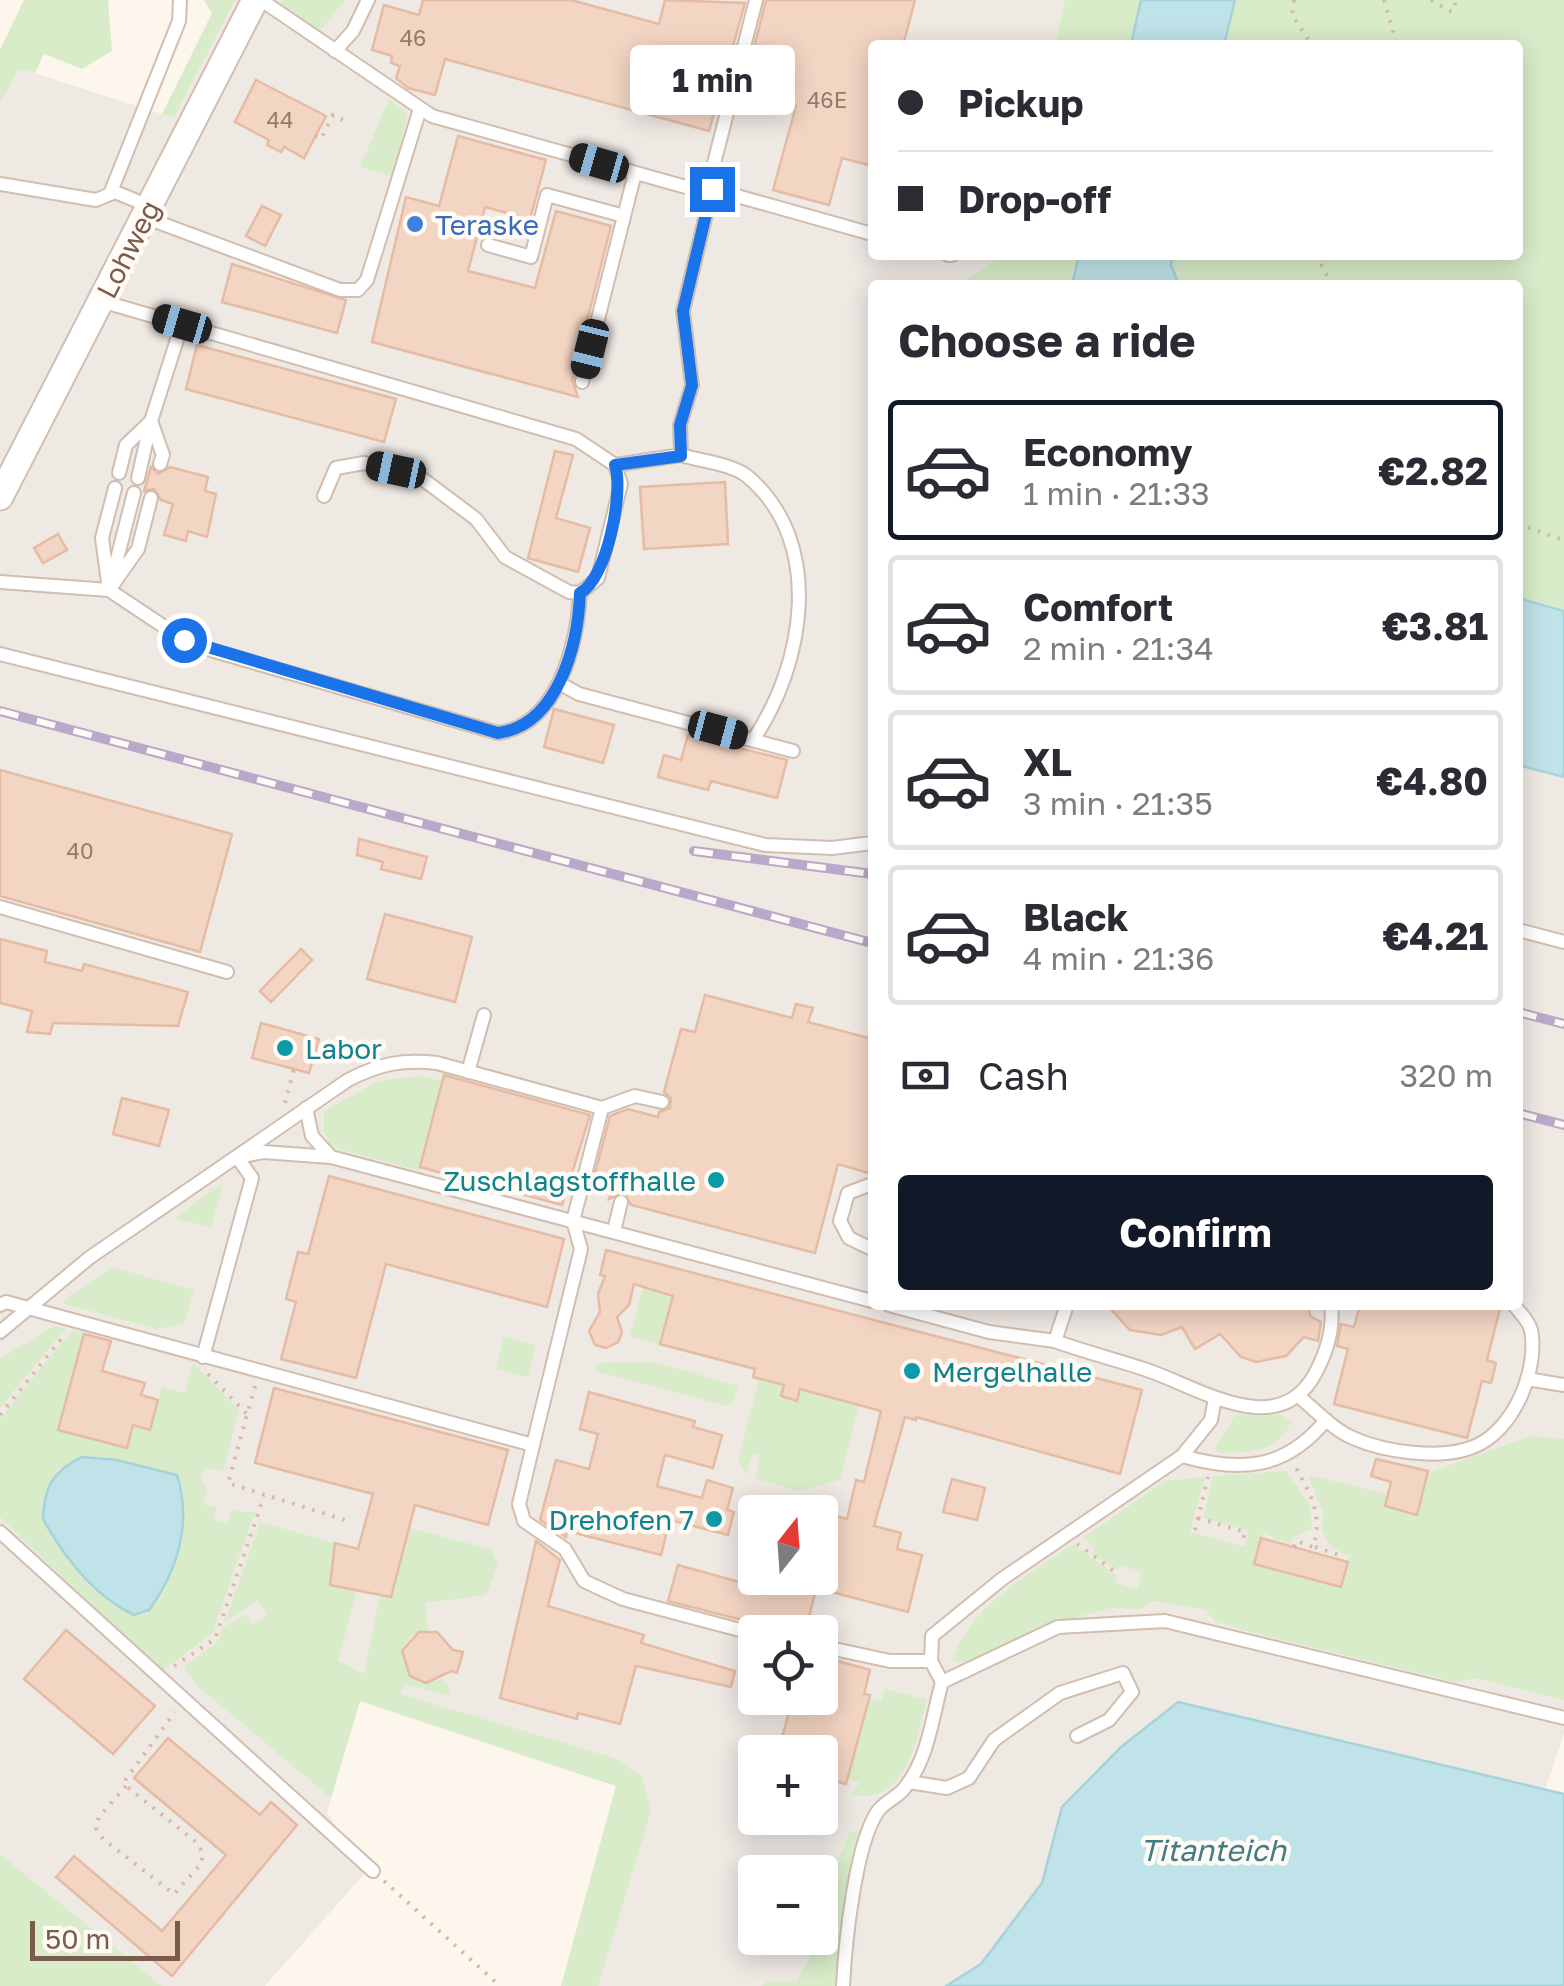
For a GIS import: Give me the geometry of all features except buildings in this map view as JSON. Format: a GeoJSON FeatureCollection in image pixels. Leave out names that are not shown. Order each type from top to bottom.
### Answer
{"type":"FeatureCollection","features":[{"type":"Feature","properties":{"kind":"street","name":"Lohweg"},"geometry":{"type":"LineString","coordinates":[[0,497],[258,0]]}},
{"type":"Feature","properties":{"kind":"lane"},"geometry":{"type":"LineString","coordinates":[[110,194],[179,21],[180,0]]}},
{"type":"Feature","properties":{"kind":"lane","name":"Lohweg"},"geometry":{"type":"LineString","coordinates":[[258,0],[420,110],[456,124],[686,187],[709,185],[868,233]]}},
{"type":"Feature","properties":{"kind":"lane"},"geometry":{"type":"LineString","coordinates":[[335,51],[353,31],[368,0]]}},
{"type":"Feature","properties":{"kind":"lane"},"geometry":{"type":"LineString","coordinates":[[681,456],[680,425],[692,385],[683,311],[709,185],[756,0]]}},
{"type":"Feature","properties":{"kind":"lane"},"geometry":{"type":"LineString","coordinates":[[0,184],[96,200],[116,192],[147,212],[340,290],[358,290],[367,280],[420,110]]}},
{"type":"Feature","properties":{"kind":"lane"},"geometry":{"type":"LineString","coordinates":[[582,382],[638,174]]}},
{"type":"Feature","properties":{"kind":"lane"},"geometry":{"type":"LineString","coordinates":[[488,246],[530,257],[547,196],[624,216]]}},
{"type":"Feature","properties":{"kind":"lane"},"geometry":{"type":"LineString","coordinates":[[101,301],[576,438],[615,465],[621,484],[598,578],[580,593],[569,592],[505,556],[476,519],[424,480],[396,470],[349,462],[336,468],[324,496]]}},
{"type":"Feature","properties":{"kind":"lane"},"geometry":{"type":"LineString","coordinates":[[138,478],[151,421],[182,324]]}},
{"type":"Feature","properties":{"kind":"lane"},"geometry":{"type":"LineString","coordinates":[[151,421],[162,455],[160,464]]}},
{"type":"Feature","properties":{"kind":"lane"},"geometry":{"type":"LineString","coordinates":[[119,473],[126,445],[151,421]]}},
{"type":"Feature","properties":{"kind":"lane"},"geometry":{"type":"LineString","coordinates":[[615,465],[681,456],[745,474],[775,508],[796,554],[800,607],[778,696],[754,740]]}},
{"type":"Feature","properties":{"kind":"lane"},"geometry":{"type":"LineString","coordinates":[[109,590],[102,538],[115,488]]}},
{"type":"Feature","properties":{"kind":"lane"},"geometry":{"type":"LineString","coordinates":[[109,590],[134,493]]}},
{"type":"Feature","properties":{"kind":"lane"},"geometry":{"type":"LineString","coordinates":[[109,590],[138,548],[152,498]]}},
{"type":"Feature","properties":{"kind":"lane"},"geometry":{"type":"LineString","coordinates":[[0,582],[109,590],[184,640],[214,652],[498,733],[526,727],[559,683],[579,612],[580,593]]}},
{"type":"Feature","properties":{"kind":"lane"},"geometry":{"type":"LineString","coordinates":[[0,654],[765,845],[832,848],[868,844]]}},
{"type":"Feature","properties":{"kind":"lane"},"geometry":{"type":"LineString","coordinates":[[559,683],[579,694],[793,751]]}},
{"type":"Feature","properties":{"kind":"lane"},"geometry":{"type":"LineString","coordinates":[[0,906],[227,972]]}},
{"type":"Feature","properties":{"kind":"lane"},"geometry":{"type":"LineString","coordinates":[[1523,931],[1564,942]]}},
{"type":"Feature","properties":{"kind":"lane"},"geometry":{"type":"LineString","coordinates":[[468,1072],[484,1015]]}},
{"type":"Feature","properties":{"kind":"lane"},"geometry":{"type":"LineString","coordinates":[[0,1332],[89,1258],[306,1108],[378,1064],[409,1060],[602,1108],[636,1096],[662,1102]]}},
{"type":"Feature","properties":{"kind":"lane"},"geometry":{"type":"LineString","coordinates":[[306,1108],[312,1136],[331,1157]]}},
{"type":"Feature","properties":{"kind":"lane"},"geometry":{"type":"LineString","coordinates":[[602,1108],[572,1221],[581,1249],[518,1504],[524,1521],[565,1550],[584,1581],[623,1599],[738,1629]]}},
{"type":"Feature","properties":{"kind":"lane"},"geometry":{"type":"LineString","coordinates":[[237,1157],[263,1152],[331,1157],[868,1300]]}},
{"type":"Feature","properties":{"kind":"lane"},"geometry":{"type":"LineString","coordinates":[[204,1357],[252,1178],[237,1157]]}},
{"type":"Feature","properties":{"kind":"lane"},"geometry":{"type":"LineString","coordinates":[[868,1185],[854,1188],[835,1205],[843,1230],[868,1246]]}},
{"type":"Feature","properties":{"kind":"lane"},"geometry":{"type":"LineString","coordinates":[[614,1232],[621,1202]]}},
{"type":"Feature","properties":{"kind":"lane"},"geometry":{"type":"LineString","coordinates":[[0,1305],[6,1302],[533,1444]]}},
{"type":"Feature","properties":{"kind":"lane"},"geometry":{"type":"LineString","coordinates":[[907,1310],[989,1332],[1055,1341],[1146,1370],[1215,1398],[1258,1408],[1298,1396],[1321,1363],[1333,1324],[1332,1310]]}},
{"type":"Feature","properties":{"kind":"lane"},"geometry":{"type":"LineString","coordinates":[[1055,1341],[1065,1310]]}},
{"type":"Feature","properties":{"kind":"lane"},"geometry":{"type":"LineString","coordinates":[[1298,1396],[1352,1438],[1372,1444],[1419,1452],[1474,1447],[1493,1434],[1517,1402],[1528,1379],[1532,1356],[1530,1326],[1518,1310]]}},
{"type":"Feature","properties":{"kind":"lane"},"geometry":{"type":"LineString","coordinates":[[1528,1379],[1564,1385]]}},
{"type":"Feature","properties":{"kind":"lane"},"geometry":{"type":"LineString","coordinates":[[843,1986],[845,1938],[863,1853],[878,1812],[920,1765],[942,1682],[931,1661],[932,1636],[1069,1532],[1182,1456],[1210,1420],[1215,1398]]}},
{"type":"Feature","properties":{"kind":"lane"},"geometry":{"type":"LineString","coordinates":[[1182,1456],[1212,1463],[1256,1463],[1289,1456],[1306,1444],[1326,1420]]}},
{"type":"Feature","properties":{"kind":"lane"},"geometry":{"type":"LineString","coordinates":[[0,1532],[374,1871]]}},
{"type":"Feature","properties":{"kind":"lane"},"geometry":{"type":"LineString","coordinates":[[942,1682],[1058,1626],[1165,1621],[1564,1718]]}},
{"type":"Feature","properties":{"kind":"lane"},"geometry":{"type":"LineString","coordinates":[[838,1650],[890,1661],[931,1661]]}},
{"type":"Feature","properties":{"kind":"lane"},"geometry":{"type":"LineString","coordinates":[[908,1782],[948,1788],[969,1778],[994,1740],[1060,1694],[1123,1673],[1132,1692],[1109,1720],[1077,1736]]}},
{"type":"Feature","properties":{"kind":"path"},"geometry":{"type":"LineString","coordinates":[[1294,0],[1292,16],[1309,40]]}},
{"type":"Feature","properties":{"kind":"path"},"geometry":{"type":"LineString","coordinates":[[1384,0],[1396,40]]}},
{"type":"Feature","properties":{"kind":"path"},"geometry":{"type":"LineString","coordinates":[[1431,0],[1452,12],[1457,0]]}},
{"type":"Feature","properties":{"kind":"path"},"geometry":{"type":"LineString","coordinates":[[316,136],[321,139],[334,115],[347,122]]}},
{"type":"Feature","properties":{"kind":"path"},"geometry":{"type":"LineString","coordinates":[[1523,526],[1564,540]]}},
{"type":"Feature","properties":{"kind":"path"},"geometry":{"type":"LineString","coordinates":[[292,1118],[285,1106],[294,1069]]}},
{"type":"Feature","properties":{"kind":"path"},"geometry":{"type":"LineString","coordinates":[[0,1415],[75,1323]]}},
{"type":"Feature","properties":{"kind":"path"},"geometry":{"type":"LineString","coordinates":[[187,1353],[247,1414]]}},
{"type":"Feature","properties":{"kind":"path"},"geometry":{"type":"LineString","coordinates":[[259,1372],[228,1483],[348,1522]]}},
{"type":"Feature","properties":{"kind":"path"},"geometry":{"type":"LineString","coordinates":[[1289,1456],[1316,1509],[1314,1547]]}},
{"type":"Feature","properties":{"kind":"path"},"geometry":{"type":"LineString","coordinates":[[1194,1530],[1212,1463]]}},
{"type":"Feature","properties":{"kind":"path"},"geometry":{"type":"LineString","coordinates":[[158,1678],[215,1639],[265,1495]]}},
{"type":"Feature","properties":{"kind":"path"},"geometry":{"type":"LineString","coordinates":[[1198,1518],[1245,1532],[1242,1542]]}},
{"type":"Feature","properties":{"kind":"path"},"geometry":{"type":"LineString","coordinates":[[1069,1532],[1080,1548],[1117,1573]]}},
{"type":"Feature","properties":{"kind":"path"},"geometry":{"type":"LineString","coordinates":[[1294,1547],[1296,1541],[1339,1554],[1338,1559]]}},
{"type":"Feature","properties":{"kind":"path"},"geometry":{"type":"LineString","coordinates":[[126,1786],[196,1842],[203,1853],[201,1864],[174,1894],[103,1840],[96,1828],[99,1817],[126,1786],[126,1779],[184,1700]]}},
{"type":"Feature","properties":{"kind":"path"},"geometry":{"type":"LineString","coordinates":[[374,1871],[500,1986]]}},
{"type":"Feature","properties":{"kind":"shaded area"},"geometry":{"type":"Polygon","coordinates":[[[235,0],[1065,0],[1056,40],[868,40],[868,260],[996,260],[966,280],[868,280],[868,1310],[1523,1310],[1523,584],[1564,596],[1564,1733],[1545,1790],[1178,1702],[1121,1747],[1062,1807],[1042,1883],[981,1964],[946,1986],[561,1986],[616,1786],[360,1701],[327,1812],[366,1872],[265,1986],[162,1986],[0,1854],[0,62],[174,118],[235,0]]]}},
{"type":"Feature","properties":{"kind":"green space"},"geometry":{"type":"Polygon","coordinates":[[[24,0],[108,0],[112,51],[82,69],[44,54],[35,73],[19,69],[0,103],[0,50],[24,0]]]}},
{"type":"Feature","properties":{"kind":"green space"},"geometry":{"type":"Polygon","coordinates":[[[204,0],[235,0],[174,118],[162,114],[212,13],[204,0]]]}},
{"type":"Feature","properties":{"kind":"green space"},"geometry":{"type":"Polygon","coordinates":[[[345,0],[320,31],[280,3],[345,0]]]}},
{"type":"Feature","properties":{"kind":"green space"},"geometry":{"type":"Polygon","coordinates":[[[1065,0],[1141,0],[1132,40],[1056,40],[1065,0]]]}},
{"type":"Feature","properties":{"kind":"green space"},"geometry":{"type":"Polygon","coordinates":[[[1235,0],[1564,0],[1564,609],[1523,598],[1523,280],[1177,280],[1171,265],[1172,260],[1523,260],[1523,40],[1225,40],[1235,0]]]}},
{"type":"Feature","properties":{"kind":"green space"},"geometry":{"type":"Polygon","coordinates":[[[389,99],[408,114],[392,176],[360,167],[389,99]]]}},
{"type":"Feature","properties":{"kind":"green space"},"geometry":{"type":"Polygon","coordinates":[[[996,260],[1078,260],[1073,280],[966,280],[996,260]]]}},
{"type":"Feature","properties":{"kind":"green space"},"geometry":{"type":"Polygon","coordinates":[[[419,1076],[443,1081],[420,1171],[331,1147],[324,1131],[324,1111],[379,1081],[419,1076]]]}},
{"type":"Feature","properties":{"kind":"green space"},"geometry":{"type":"Polygon","coordinates":[[[223,1183],[211,1228],[175,1218],[223,1183]]]}},
{"type":"Feature","properties":{"kind":"green space"},"geometry":{"type":"Polygon","coordinates":[[[111,1267],[194,1290],[184,1324],[156,1329],[62,1303],[111,1267]]]}},
{"type":"Feature","properties":{"kind":"green space"},"geometry":{"type":"Polygon","coordinates":[[[680,1269],[660,1345],[630,1337],[643,1287],[680,1269]]]}},
{"type":"Feature","properties":{"kind":"green space"},"geometry":{"type":"Polygon","coordinates":[[[54,1326],[66,1328],[0,1408],[0,1359],[54,1326]]]}},
{"type":"Feature","properties":{"kind":"green space"},"geometry":{"type":"Polygon","coordinates":[[[73,1329],[84,1334],[59,1430],[127,1448],[133,1425],[150,1430],[162,1387],[185,1393],[193,1363],[239,1410],[223,1472],[205,1467],[200,1477],[207,1492],[203,1504],[217,1508],[214,1520],[227,1524],[231,1511],[255,1512],[212,1634],[161,1671],[0,1517],[0,1419],[73,1329]],[[117,1460],[59,1468],[44,1499],[53,1538],[112,1605],[164,1589],[179,1533],[176,1475],[117,1460]]]}},
{"type":"Feature","properties":{"kind":"green space"},"geometry":{"type":"Polygon","coordinates":[[[504,1337],[536,1345],[528,1377],[496,1369],[504,1337]]]}},
{"type":"Feature","properties":{"kind":"green space"},"geometry":{"type":"Polygon","coordinates":[[[654,1362],[738,1386],[734,1401],[727,1406],[595,1371],[596,1363],[654,1362]]]}},
{"type":"Feature","properties":{"kind":"green space"},"geometry":{"type":"Polygon","coordinates":[[[759,1379],[859,1405],[840,1480],[798,1491],[755,1478],[760,1455],[753,1453],[746,1475],[738,1461],[759,1379]]]}},
{"type":"Feature","properties":{"kind":"green space"},"geometry":{"type":"Polygon","coordinates":[[[1279,1414],[1291,1422],[1271,1445],[1241,1452],[1220,1453],[1215,1449],[1235,1415],[1279,1414]]]}},
{"type":"Feature","properties":{"kind":"green space"},"geometry":{"type":"Polygon","coordinates":[[[1532,1436],[1564,1439],[1564,1700],[1476,1678],[1455,1682],[1247,1631],[1216,1622],[1205,1610],[1153,1601],[1141,1609],[1111,1608],[1059,1622],[970,1663],[952,1661],[972,1623],[986,1608],[1072,1544],[1117,1575],[1115,1582],[1137,1589],[1142,1572],[1120,1565],[1118,1570],[1091,1554],[1095,1549],[1084,1537],[1165,1481],[1205,1477],[1190,1532],[1245,1547],[1249,1531],[1203,1518],[1213,1476],[1287,1471],[1310,1506],[1312,1529],[1293,1537],[1290,1543],[1273,1539],[1264,1531],[1255,1563],[1341,1587],[1349,1556],[1331,1547],[1322,1531],[1323,1512],[1308,1475],[1388,1494],[1385,1506],[1416,1515],[1427,1476],[1433,1471],[1532,1436]]]}},
{"type":"Feature","properties":{"kind":"green space"},"geometry":{"type":"Polygon","coordinates":[[[260,1522],[335,1543],[330,1585],[356,1592],[338,1661],[364,1674],[380,1594],[391,1597],[409,1528],[490,1549],[498,1565],[486,1595],[425,1603],[428,1630],[411,1636],[402,1651],[410,1676],[426,1683],[442,1679],[449,1686],[449,1696],[404,1684],[400,1694],[614,1758],[642,1777],[651,1811],[598,1986],[561,1986],[616,1786],[360,1701],[331,1798],[199,1687],[184,1667],[218,1641],[223,1627],[246,1615],[253,1624],[267,1614],[257,1600],[225,1622],[260,1522]]]}},
{"type":"Feature","properties":{"kind":"green space"},"geometry":{"type":"Polygon","coordinates":[[[885,1689],[927,1700],[913,1750],[897,1780],[885,1790],[870,1796],[851,1795],[860,1782],[848,1778],[869,1698],[881,1702],[885,1689]]]}},
{"type":"Feature","properties":{"kind":"green space"},"geometry":{"type":"Polygon","coordinates":[[[862,1829],[838,1986],[762,1986],[766,1982],[797,1981],[811,1955],[838,1955],[838,1861],[849,1833],[862,1829]]]}},
{"type":"Feature","properties":{"kind":"green space"},"geometry":{"type":"Polygon","coordinates":[[[0,1854],[162,1986],[0,1986],[0,1854]]]}},
{"type":"Feature","properties":{"kind":"water"},"geometry":{"type":"Polygon","coordinates":[[[1141,0],[1235,0],[1225,40],[1132,40],[1141,0]]]}},
{"type":"Feature","properties":{"kind":"water"},"geometry":{"type":"Polygon","coordinates":[[[1078,260],[1172,260],[1177,280],[1073,280],[1078,260]]]}},
{"type":"Feature","properties":{"kind":"water"},"geometry":{"type":"Polygon","coordinates":[[[1523,599],[1564,611],[1564,777],[1523,766],[1523,599]]]}},
{"type":"Feature","properties":{"kind":"water"},"geometry":{"type":"Polygon","coordinates":[[[82,1457],[117,1460],[177,1475],[183,1511],[180,1546],[168,1579],[149,1610],[134,1615],[93,1586],[70,1561],[43,1519],[45,1497],[52,1481],[82,1457]]]}},
{"type":"Feature","properties":{"kind":"water","name":"Titanteich"},"geometry":{"type":"Polygon","coordinates":[[[1178,1702],[1564,1794],[1564,1986],[946,1986],[981,1964],[1042,1883],[1062,1807],[1121,1747],[1178,1702]]]}},
{"type":"Feature","properties":{"kind":"railway"},"geometry":{"type":"LineString","coordinates":[[0,711],[868,942]]}},
{"type":"Feature","properties":{"kind":"railway"},"geometry":{"type":"LineString","coordinates":[[694,851],[868,873]]}},
{"type":"Feature","properties":{"kind":"railway"},"geometry":{"type":"LineString","coordinates":[[1523,1013],[1564,1024]]}},
{"type":"Feature","properties":{"kind":"railway"},"geometry":{"type":"LineString","coordinates":[[1523,1114],[1564,1125]]}},
{"type":"Feature","properties":{"kind":"place","name":"Teraske"},"geometry":{"type":"Point","coordinates":[415,224]}},
{"type":"Feature","properties":{"kind":"place","name":"Labor"},"geometry":{"type":"Point","coordinates":[285,1048]}},
{"type":"Feature","properties":{"kind":"place","name":"Zuschlagstoffhalle"},"geometry":{"type":"Point","coordinates":[716,1180]}},
{"type":"Feature","properties":{"kind":"place","name":"Mergelhalle"},"geometry":{"type":"Point","coordinates":[912,1371]}},
{"type":"Feature","properties":{"kind":"place","name":"Drehofen 7"},"geometry":{"type":"Point","coordinates":[714,1519]}},
{"type":"Feature","properties":{"kind":"route"},"geometry":{"type":"LineString","coordinates":[[184,640],[498,733],[526,727],[545,707],[559,683],[579,612],[580,593],[598,578],[621,484],[615,465],[681,456],[680,425],[692,385],[686,366],[688,336],[683,311],[712,189]]}}]}
